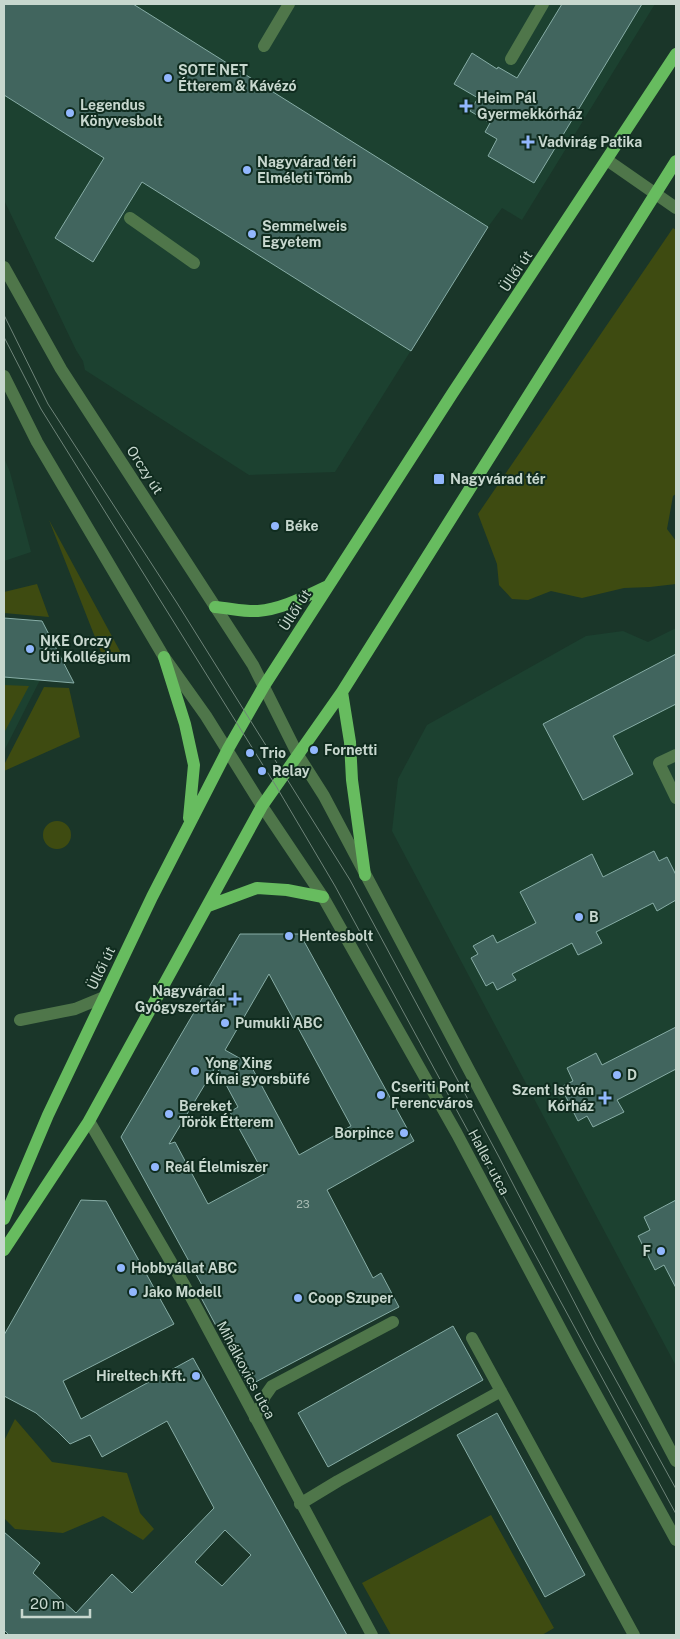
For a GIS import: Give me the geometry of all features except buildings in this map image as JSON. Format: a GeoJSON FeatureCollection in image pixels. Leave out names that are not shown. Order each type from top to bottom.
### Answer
{"type":"FeatureCollection","features":[{"type":"Feature","properties":{"kind":"main road","name":"Üllői út"},"geometry":{"type":"LineString","coordinates":[[4,1220],[48,1115],[152,897],[228,749],[264,686],[452,394],[676,54]]}},
{"type":"Feature","properties":{"kind":"main road"},"geometry":{"type":"LineString","coordinates":[[4,1250],[89,1121],[262,806],[342,692],[676,161]]}},
{"type":"Feature","properties":{"kind":"main road"},"geometry":{"type":"LineString","coordinates":[[216,607],[257,611],[287,605],[328,586]]}},
{"type":"Feature","properties":{"kind":"main road"},"geometry":{"type":"LineString","coordinates":[[164,658],[185,724],[194,765],[188,826]]}},
{"type":"Feature","properties":{"kind":"main road"},"geometry":{"type":"LineString","coordinates":[[342,692],[350,742],[352,780],[365,875]]}},
{"type":"Feature","properties":{"kind":"main road"},"geometry":{"type":"LineString","coordinates":[[208,906],[257,888],[287,890],[323,897]]}},
{"type":"Feature","properties":{"kind":"street"},"geometry":{"type":"LineString","coordinates":[[511,59],[543,4]]}},
{"type":"Feature","properties":{"kind":"street"},"geometry":{"type":"LineString","coordinates":[[264,46],[283,6]]}},
{"type":"Feature","properties":{"kind":"street"},"geometry":{"type":"LineString","coordinates":[[607,160],[676,208]]}},
{"type":"Feature","properties":{"kind":"street"},"geometry":{"type":"LineString","coordinates":[[130,218],[194,263]]}},
{"type":"Feature","properties":{"kind":"street","name":"Orczy út"},"geometry":{"type":"LineString","coordinates":[[4,268],[61,369],[253,665],[298,755]]}},
{"type":"Feature","properties":{"kind":"street"},"geometry":{"type":"LineString","coordinates":[[4,376],[37,442],[164,658],[228,749]]}},
{"type":"Feature","properties":{"kind":"street","name":"Haller utca"},"geometry":{"type":"LineString","coordinates":[[228,749],[262,806],[323,897],[457,1134],[575,1356],[676,1540]]}},
{"type":"Feature","properties":{"kind":"street","name":"Haller utca"},"geometry":{"type":"LineString","coordinates":[[298,755],[320,790],[676,1461]]}},
{"type":"Feature","properties":{"kind":"street"},"geometry":{"type":"LineString","coordinates":[[676,755],[659,763],[676,798]]}},
{"type":"Feature","properties":{"kind":"street"},"geometry":{"type":"LineString","coordinates":[[20,1020],[75,1010],[104,997]]}},
{"type":"Feature","properties":{"kind":"street","name":"Mihálkovics utca"},"geometry":{"type":"LineString","coordinates":[[89,1121],[185,1286],[300,1504],[372,1635]]}},
{"type":"Feature","properties":{"kind":"street"},"geometry":{"type":"LineString","coordinates":[[255,1418],[272,1386],[393,1322]]}},
{"type":"Feature","properties":{"kind":"street"},"geometry":{"type":"LineString","coordinates":[[472,1338],[634,1635]]}},
{"type":"Feature","properties":{"kind":"street"},"geometry":{"type":"LineString","coordinates":[[300,1504],[501,1391]]}},
{"type":"Feature","properties":{"kind":"shaded area","name":"Semmelweis Egyetem"},"geometry":{"type":"Polygon","coordinates":[[[4,4],[655,4],[522,220],[502,208],[488,227],[335,472],[249,475],[85,370],[83,361],[4,200],[4,4]]]}},
{"type":"Feature","properties":{"kind":"shaded area"},"geometry":{"type":"Polygon","coordinates":[[[4,458],[10,472],[31,552],[4,561],[4,458]]]}},
{"type":"Feature","properties":{"kind":"shaded area","name":"NKE Orczy Úti Kollégium"},"geometry":{"type":"Polygon","coordinates":[[[4,618],[43,621],[74,683],[40,680],[4,751],[4,618]]]}},
{"type":"Feature","properties":{"kind":"shaded area","name":"Szent István Kórház"},"geometry":{"type":"Polygon","coordinates":[[[676,628],[676,1366],[392,831],[398,779],[427,725],[586,636],[623,631],[648,642],[676,628]]]}},
{"type":"Feature","properties":{"kind":"green space"},"geometry":{"type":"Polygon","coordinates":[[[673,228],[676,230],[676,494],[673,496],[667,529],[676,541],[676,584],[624,588],[582,598],[551,591],[528,600],[512,599],[499,585],[497,564],[478,514],[673,228]]]}},
{"type":"Feature","properties":{"kind":"green space"},"geometry":{"type":"Polygon","coordinates":[[[49,520],[121,653],[102,655],[49,520]]]}},
{"type":"Feature","properties":{"kind":"green space"},"geometry":{"type":"Polygon","coordinates":[[[37,584],[49,617],[4,613],[4,592],[37,584]]]}},
{"type":"Feature","properties":{"kind":"green space"},"geometry":{"type":"Polygon","coordinates":[[[4,685],[29,686],[4,733],[4,685]]]}},
{"type":"Feature","properties":{"kind":"green space"},"geometry":{"type":"Polygon","coordinates":[[[44,687],[69,688],[80,737],[4,771],[4,765],[44,687]]]}},
{"type":"Feature","properties":{"kind":"green space"},"geometry":{"type":"Polygon","coordinates":[[[57,821],[67,825],[71,835],[67,845],[57,849],[47,845],[43,835],[47,825],[57,821]]]}},
{"type":"Feature","properties":{"kind":"green space"},"geometry":{"type":"Polygon","coordinates":[[[15,1419],[52,1462],[127,1473],[140,1513],[154,1529],[143,1540],[103,1516],[63,1533],[15,1529],[4,1518],[4,1441],[15,1419]]]}},
{"type":"Feature","properties":{"kind":"green space"},"geometry":{"type":"Polygon","coordinates":[[[491,1515],[554,1628],[542,1635],[391,1635],[362,1583],[491,1515]]]}},
{"type":"Feature","properties":{"kind":"tram line"},"geometry":{"type":"LineString","coordinates":[[4,315],[48,404],[177,603],[350,880],[499,1157],[596,1344],[676,1489]]}},
{"type":"Feature","properties":{"kind":"tram line"},"geometry":{"type":"LineString","coordinates":[[4,337],[41,409],[276,786],[335,886],[676,1514]]}},
{"type":"Feature","properties":{"kind":"place","name":"SOTE NET Étterem & Kávézó"},"geometry":{"type":"Point","coordinates":[168,78]}},
{"type":"Feature","properties":{"kind":"place","name":"Heim Pál Gyermekkórház"},"geometry":{"type":"Point","coordinates":[466,106]}},
{"type":"Feature","properties":{"kind":"place","name":"Legendus Könyvesbolt"},"geometry":{"type":"Point","coordinates":[70,113]}},
{"type":"Feature","properties":{"kind":"place","name":"Vadvirág Patika"},"geometry":{"type":"Point","coordinates":[528,142]}},
{"type":"Feature","properties":{"kind":"place","name":"Nagyvárad téri Elméleti Tömb"},"geometry":{"type":"Point","coordinates":[247,170]}},
{"type":"Feature","properties":{"kind":"place","name":"Semmelweis Egyetem"},"geometry":{"type":"Point","coordinates":[252,234]}},
{"type":"Feature","properties":{"kind":"place","name":"Nagyvárad tér"},"geometry":{"type":"Point","coordinates":[439,479]}},
{"type":"Feature","properties":{"kind":"place","name":"Béke"},"geometry":{"type":"Point","coordinates":[275,526]}},
{"type":"Feature","properties":{"kind":"place","name":"NKE Orczy Úti Kollégium"},"geometry":{"type":"Point","coordinates":[30,649]}},
{"type":"Feature","properties":{"kind":"place","name":"Fornetti"},"geometry":{"type":"Point","coordinates":[314,750]}},
{"type":"Feature","properties":{"kind":"place","name":"Trio"},"geometry":{"type":"Point","coordinates":[250,753]}},
{"type":"Feature","properties":{"kind":"place","name":"Relay"},"geometry":{"type":"Point","coordinates":[262,771]}},
{"type":"Feature","properties":{"kind":"place","name":"B"},"geometry":{"type":"Point","coordinates":[579,917]}},
{"type":"Feature","properties":{"kind":"place","name":"Hentesbolt"},"geometry":{"type":"Point","coordinates":[289,936]}},
{"type":"Feature","properties":{"kind":"place","name":"Nagyvárad Gyógyszertár"},"geometry":{"type":"Point","coordinates":[235,999]}},
{"type":"Feature","properties":{"kind":"place","name":"Pumukli ABC"},"geometry":{"type":"Point","coordinates":[225,1023]}},
{"type":"Feature","properties":{"kind":"place","name":"Yong Xing Kínai gyorsbüfé"},"geometry":{"type":"Point","coordinates":[195,1071]}},
{"type":"Feature","properties":{"kind":"place","name":"D"},"geometry":{"type":"Point","coordinates":[617,1075]}},
{"type":"Feature","properties":{"kind":"place","name":"Cseriti Pont Ferencváros"},"geometry":{"type":"Point","coordinates":[381,1095]}},
{"type":"Feature","properties":{"kind":"place","name":"Szent István Kórház"},"geometry":{"type":"Point","coordinates":[605,1098]}},
{"type":"Feature","properties":{"kind":"place","name":"Bereket Török Étterem"},"geometry":{"type":"Point","coordinates":[169,1114]}},
{"type":"Feature","properties":{"kind":"place","name":"Borpince"},"geometry":{"type":"Point","coordinates":[404,1133]}},
{"type":"Feature","properties":{"kind":"place","name":"Reál Élelmiszer"},"geometry":{"type":"Point","coordinates":[155,1167]}},
{"type":"Feature","properties":{"kind":"place","name":"F"},"geometry":{"type":"Point","coordinates":[661,1251]}},
{"type":"Feature","properties":{"kind":"place","name":"Hobbyállat ABC"},"geometry":{"type":"Point","coordinates":[121,1268]}},
{"type":"Feature","properties":{"kind":"place","name":"Jako Modell"},"geometry":{"type":"Point","coordinates":[133,1292]}},
{"type":"Feature","properties":{"kind":"place","name":"Coop Szuper"},"geometry":{"type":"Point","coordinates":[298,1298]}},
{"type":"Feature","properties":{"kind":"place","name":"Hireltech Kft."},"geometry":{"type":"Point","coordinates":[196,1376]}}]}
